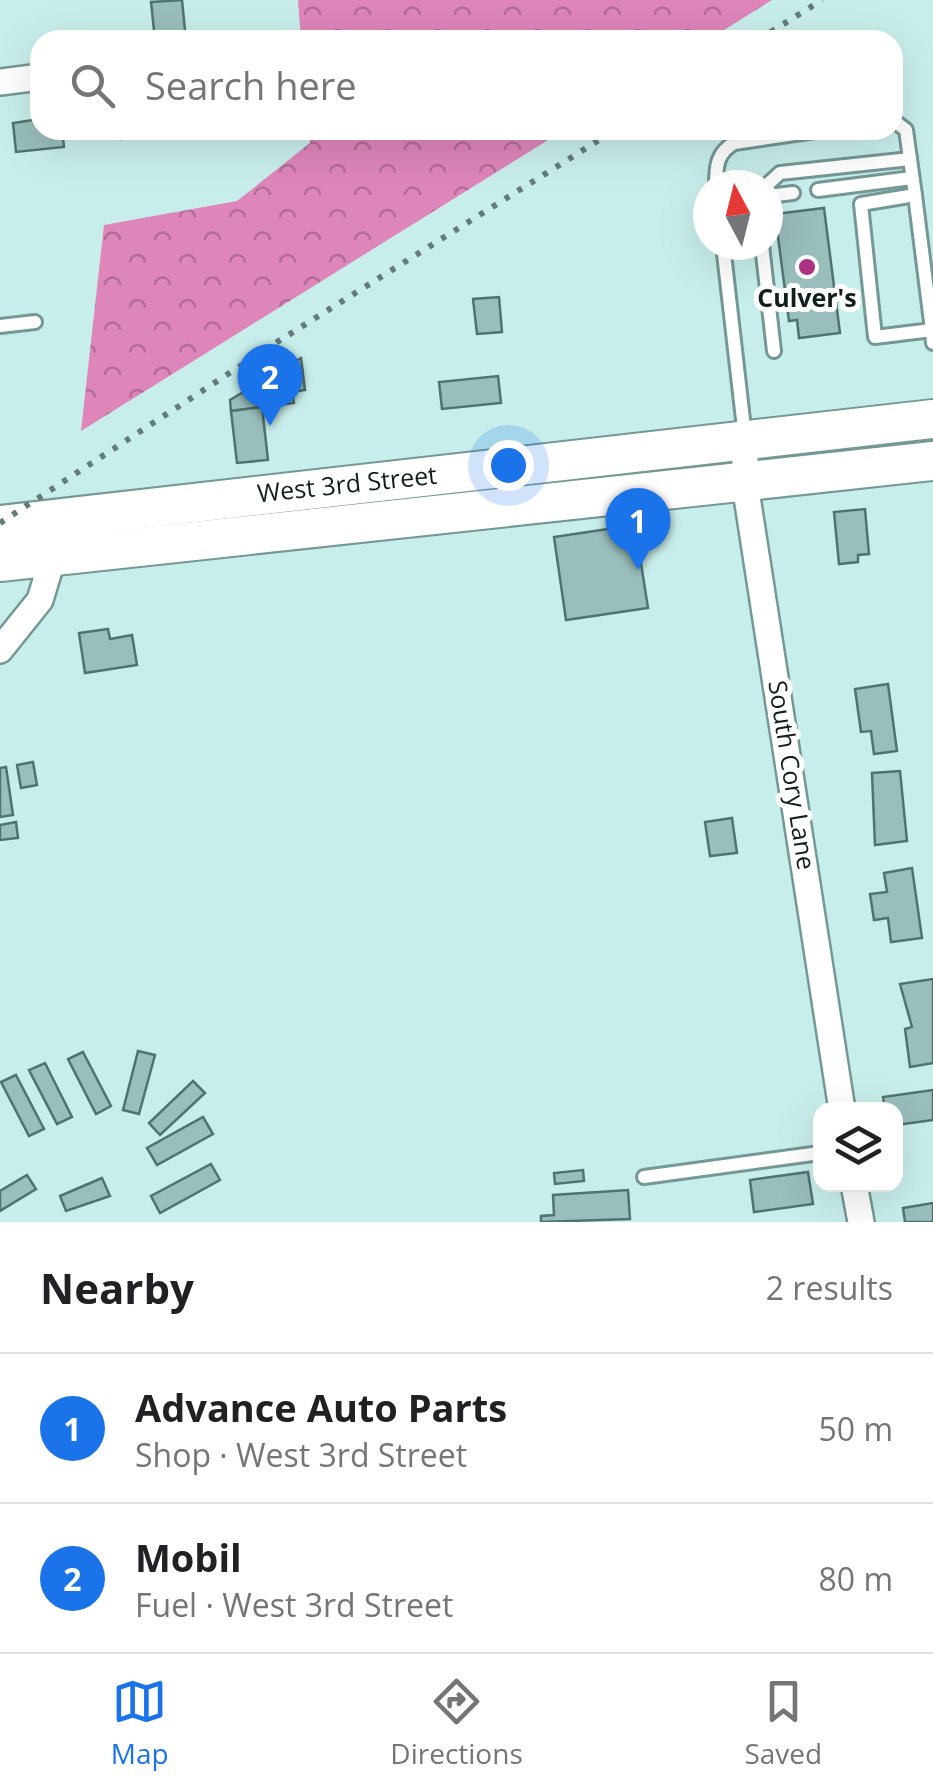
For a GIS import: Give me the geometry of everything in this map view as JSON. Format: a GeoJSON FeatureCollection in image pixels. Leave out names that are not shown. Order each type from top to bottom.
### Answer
{"type":"FeatureCollection","features":[{"type":"Feature","properties":{"kind":"main road","name":"West 3rd Street"},"geometry":{"type":"LineString","coordinates":[[0,524],[933,419]]}},
{"type":"Feature","properties":{"kind":"main road","name":"West 3rd Street"},"geometry":{"type":"LineString","coordinates":[[0,562],[933,461]]}},
{"type":"Feature","properties":{"kind":"main road"},"geometry":{"type":"LineString","coordinates":[[53,557],[112,526],[245,495]]}},
{"type":"Feature","properties":{"kind":"street"},"geometry":{"type":"LineString","coordinates":[[0,82],[30,78]]}},
{"type":"Feature","properties":{"kind":"street","name":"South Cory Lane"},"geometry":{"type":"LineString","coordinates":[[745,440],[745,484],[841,1102]]}},
{"type":"Feature","properties":{"kind":"street"},"geometry":{"type":"LineString","coordinates":[[0,650],[40,600],[53,557]]}},
{"type":"Feature","properties":{"kind":"street"},"geometry":{"type":"LineString","coordinates":[[855,1192],[860,1222]]}},
{"type":"Feature","properties":{"kind":"lane"},"geometry":{"type":"LineString","coordinates":[[903,128],[906,130],[915,195],[932,336],[874,338],[861,204],[915,195]]}},
{"type":"Feature","properties":{"kind":"lane"},"geometry":{"type":"LineString","coordinates":[[719,170],[723,150],[734,143],[754,140]]}},
{"type":"Feature","properties":{"kind":"lane"},"geometry":{"type":"LineString","coordinates":[[783,173],[910,159]]}},
{"type":"Feature","properties":{"kind":"lane"},"geometry":{"type":"LineString","coordinates":[[818,190],[912,178]]}},
{"type":"Feature","properties":{"kind":"lane"},"geometry":{"type":"LineString","coordinates":[[783,194],[794,193]]}},
{"type":"Feature","properties":{"kind":"lane"},"geometry":{"type":"LineString","coordinates":[[725,260],[745,440]]}},
{"type":"Feature","properties":{"kind":"lane"},"geometry":{"type":"LineString","coordinates":[[764,260],[774,351]]}},
{"type":"Feature","properties":{"kind":"lane"},"geometry":{"type":"LineString","coordinates":[[768,294],[774,285],[771,260]]}},
{"type":"Feature","properties":{"kind":"lane"},"geometry":{"type":"LineString","coordinates":[[0,326],[35,322]]}},
{"type":"Feature","properties":{"kind":"lane"},"geometry":{"type":"LineString","coordinates":[[644,1176],[813,1155]]}},
{"type":"Feature","properties":{"kind":"green space"},"geometry":{"type":"Polygon","coordinates":[[[298,0],[772,0],[724,30],[300,30],[298,0]]]}},
{"type":"Feature","properties":{"kind":"green space"},"geometry":{"type":"Polygon","coordinates":[[[310,140],[548,140],[81,431],[104,225],[237,201],[310,140]]]}},
{"type":"Feature","properties":{"kind":"building"},"geometry":{"type":"Polygon","coordinates":[[[182,0],[185,30],[154,30],[151,2],[182,0]]]}},
{"type":"Feature","properties":{"kind":"building"},"geometry":{"type":"Polygon","coordinates":[[[30,120],[30,140],[63,140],[64,147],[16,152],[13,123],[30,120]]]}},
{"type":"Feature","properties":{"kind":"building","name":"Culver's"},"geometry":{"type":"Polygon","coordinates":[[[824,208],[840,333],[799,338],[797,320],[789,321],[781,260],[783,213],[824,208]]]}},
{"type":"Feature","properties":{"kind":"building"},"geometry":{"type":"Polygon","coordinates":[[[499,297],[502,332],[477,334],[473,299],[499,297]]]}},
{"type":"Feature","properties":{"kind":"building"},"geometry":{"type":"Polygon","coordinates":[[[301,358],[305,390],[292,392],[294,403],[231,411],[230,400],[301,358]]]}},
{"type":"Feature","properties":{"kind":"building"},"geometry":{"type":"Polygon","coordinates":[[[498,376],[501,403],[442,409],[439,382],[498,376]]]}},
{"type":"Feature","properties":{"kind":"building"},"geometry":{"type":"Polygon","coordinates":[[[262,407],[268,460],[237,463],[231,411],[262,407]]]}},
{"type":"Feature","properties":{"kind":"building"},"geometry":{"type":"Polygon","coordinates":[[[865,509],[869,554],[858,555],[858,562],[839,564],[834,512],[865,509]]]}},
{"type":"Feature","properties":{"kind":"building"},"geometry":{"type":"Polygon","coordinates":[[[635,525],[648,608],[566,620],[554,537],[635,525]]]}},
{"type":"Feature","properties":{"kind":"building"},"geometry":{"type":"Polygon","coordinates":[[[108,629],[110,639],[132,635],[137,665],[85,673],[79,633],[108,629]]]}},
{"type":"Feature","properties":{"kind":"building"},"geometry":{"type":"Polygon","coordinates":[[[888,684],[897,751],[874,754],[871,731],[861,732],[855,689],[888,684]]]}},
{"type":"Feature","properties":{"kind":"building"},"geometry":{"type":"Polygon","coordinates":[[[33,762],[37,785],[21,788],[17,765],[33,762]]]}},
{"type":"Feature","properties":{"kind":"building"},"geometry":{"type":"Polygon","coordinates":[[[6,767],[13,815],[0,817],[0,768],[6,767]]]}},
{"type":"Feature","properties":{"kind":"building"},"geometry":{"type":"Polygon","coordinates":[[[900,771],[907,841],[875,845],[872,773],[900,771]]]}},
{"type":"Feature","properties":{"kind":"building"},"geometry":{"type":"Polygon","coordinates":[[[732,818],[737,853],[710,856],[705,822],[732,818]]]}},
{"type":"Feature","properties":{"kind":"building"},"geometry":{"type":"Polygon","coordinates":[[[16,822],[18,838],[0,840],[0,825],[16,822]]]}},
{"type":"Feature","properties":{"kind":"building"},"geometry":{"type":"Polygon","coordinates":[[[912,868],[922,938],[891,942],[888,918],[874,920],[870,894],[887,892],[884,873],[912,868]]]}},
{"type":"Feature","properties":{"kind":"building"},"geometry":{"type":"Polygon","coordinates":[[[933,979],[933,1063],[910,1067],[905,1029],[912,1027],[900,984],[933,979]]]}},
{"type":"Feature","properties":{"kind":"building"},"geometry":{"type":"Polygon","coordinates":[[[138,1051],[155,1055],[139,1114],[123,1110],[138,1051]]]}},
{"type":"Feature","properties":{"kind":"building"},"geometry":{"type":"Polygon","coordinates":[[[83,1052],[111,1106],[96,1114],[68,1059],[83,1052]]]}},
{"type":"Feature","properties":{"kind":"building"},"geometry":{"type":"Polygon","coordinates":[[[45,1063],[72,1117],[57,1124],[29,1070],[45,1063]]]}},
{"type":"Feature","properties":{"kind":"building"},"geometry":{"type":"Polygon","coordinates":[[[16,1075],[44,1129],[29,1136],[1,1082],[16,1075]]]}},
{"type":"Feature","properties":{"kind":"building"},"geometry":{"type":"Polygon","coordinates":[[[193,1081],[205,1093],[160,1135],[149,1123],[193,1081]]]}},
{"type":"Feature","properties":{"kind":"building"},"geometry":{"type":"Polygon","coordinates":[[[933,1090],[933,1120],[903,1124],[903,1102],[884,1102],[883,1097],[933,1090]]]}},
{"type":"Feature","properties":{"kind":"building"},"geometry":{"type":"Polygon","coordinates":[[[203,1117],[213,1134],[157,1165],[147,1148],[203,1117]]]}},
{"type":"Feature","properties":{"kind":"building"},"geometry":{"type":"Polygon","coordinates":[[[211,1164],[220,1180],[160,1213],[151,1196],[211,1164]]]}},
{"type":"Feature","properties":{"kind":"building"},"geometry":{"type":"Polygon","coordinates":[[[583,1170],[584,1181],[555,1184],[554,1173],[583,1170]]]}},
{"type":"Feature","properties":{"kind":"building"},"geometry":{"type":"Polygon","coordinates":[[[808,1172],[813,1204],[754,1212],[750,1180],[808,1172]]]}},
{"type":"Feature","properties":{"kind":"building"},"geometry":{"type":"Polygon","coordinates":[[[27,1175],[36,1189],[0,1211],[0,1191],[27,1175]]]}},
{"type":"Feature","properties":{"kind":"building"},"geometry":{"type":"Polygon","coordinates":[[[102,1178],[110,1196],[66,1211],[60,1196],[102,1178]]]}},
{"type":"Feature","properties":{"kind":"building"},"geometry":{"type":"Polygon","coordinates":[[[628,1190],[630,1219],[541,1222],[541,1216],[554,1215],[553,1195],[628,1190]]]}},
{"type":"Feature","properties":{"kind":"building"},"geometry":{"type":"Polygon","coordinates":[[[933,1203],[933,1222],[905,1222],[903,1208],[933,1203]]]}},
{"type":"Feature","properties":{"kind":"railway"},"geometry":{"type":"LineString","coordinates":[[774,30],[822,0]]}},
{"type":"Feature","properties":{"kind":"railway"},"geometry":{"type":"LineString","coordinates":[[0,523],[274,344],[599,140]]}},
{"type":"Feature","properties":{"kind":"place","name":"Culver's"},"geometry":{"type":"Point","coordinates":[807,267]}},
{"type":"Feature","properties":{"kind":"place","name":"Mobil"},"geometry":{"type":"Point","coordinates":[270,426]}},
{"type":"Feature","properties":{"kind":"place","name":"Advance Auto Parts"},"geometry":{"type":"Point","coordinates":[638,570]}}]}
